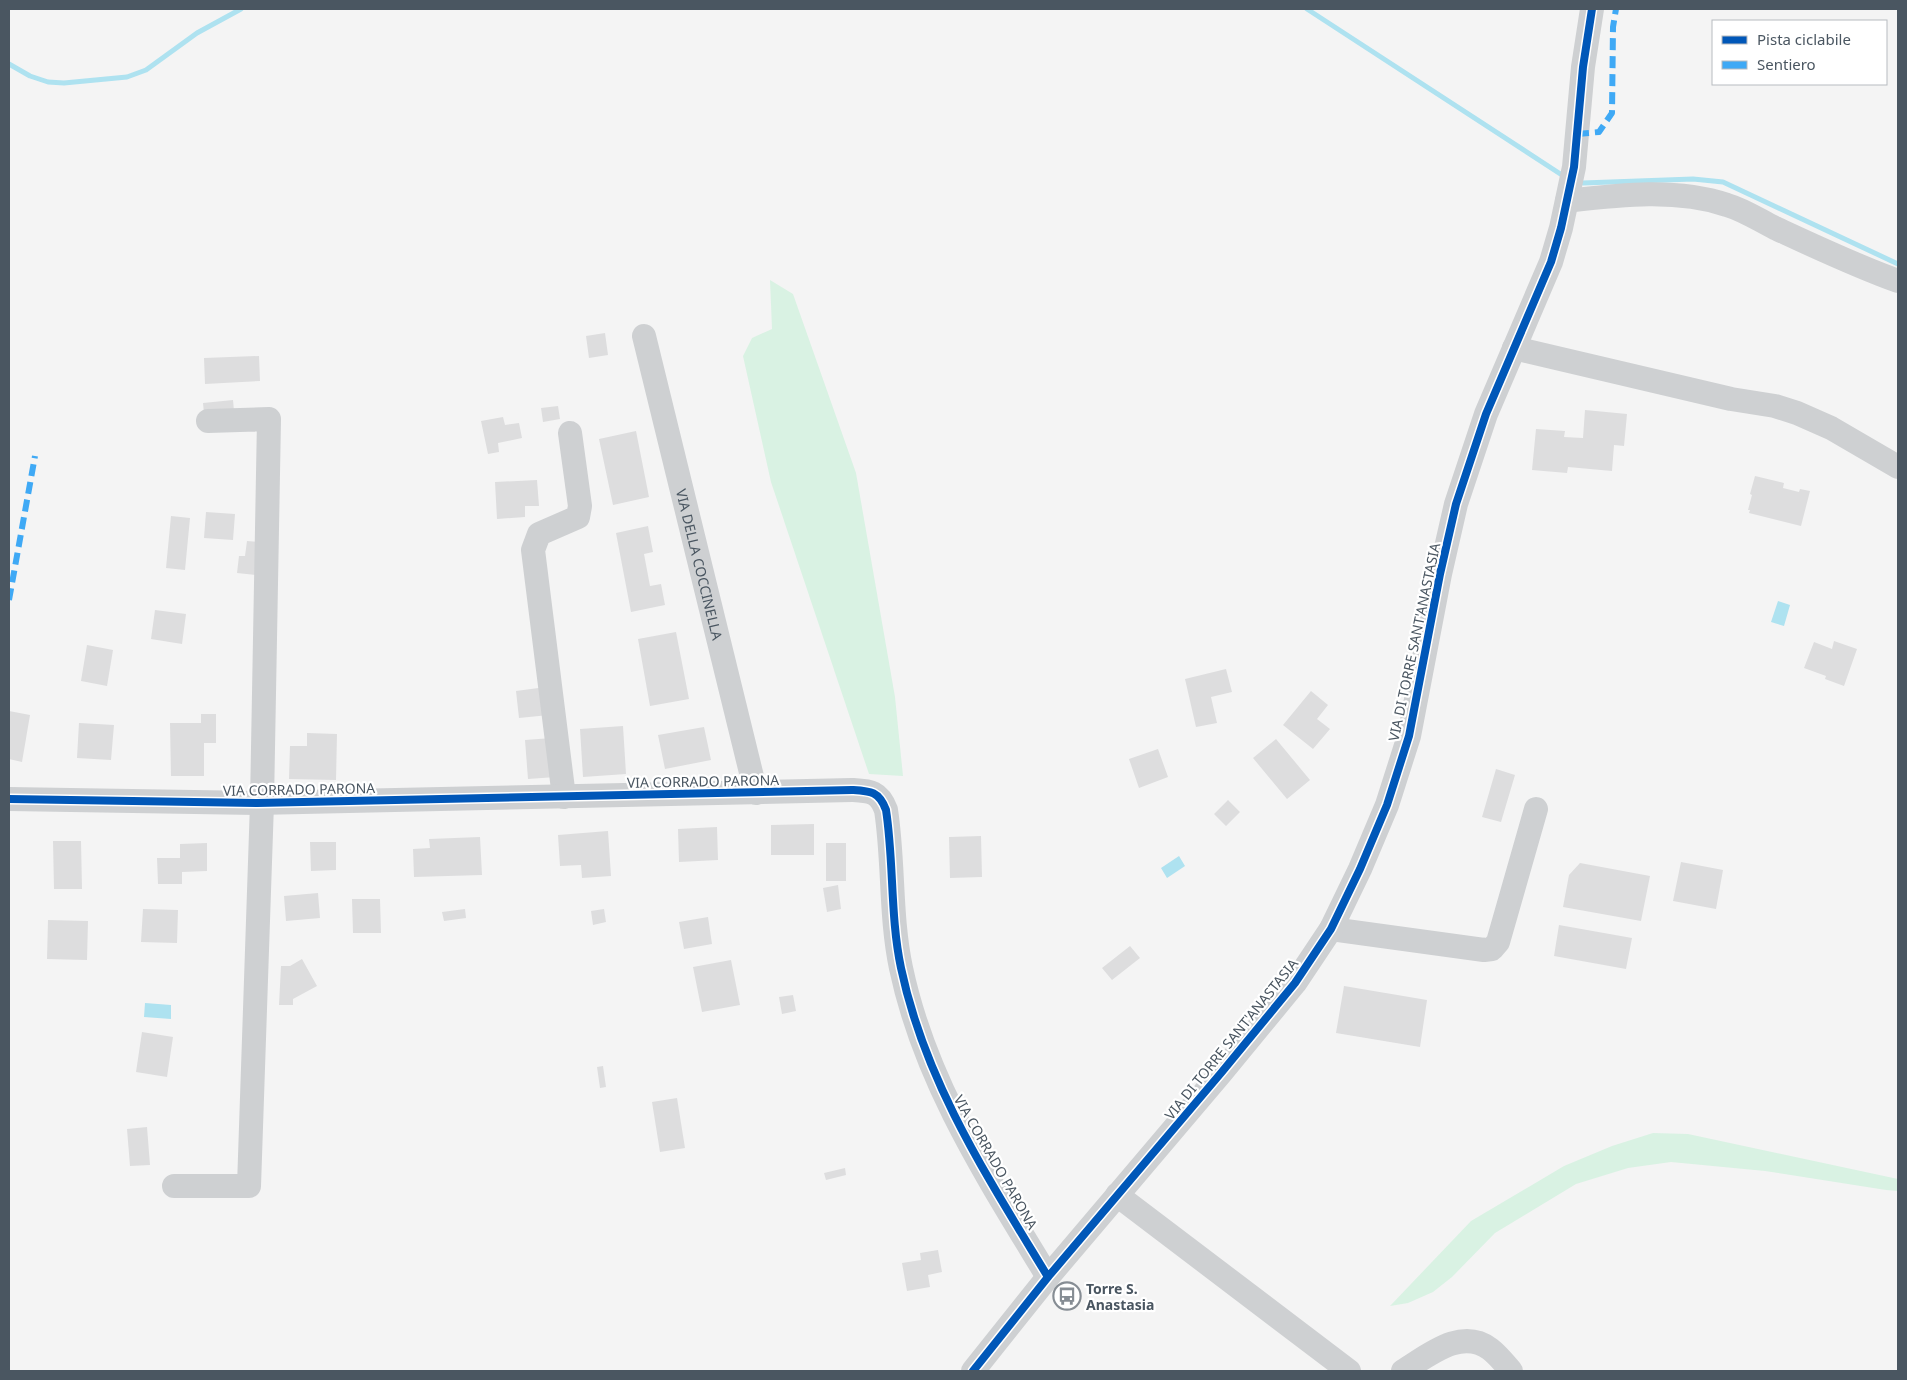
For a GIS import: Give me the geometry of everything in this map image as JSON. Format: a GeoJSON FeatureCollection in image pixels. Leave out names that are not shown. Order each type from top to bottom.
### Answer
{"type":"FeatureCollection","features":[{"type":"Feature","properties":{"kind":"street","name":"VIA DI TORRE SANT'ANASTASIA"},"geometry":{"type":"LineString","coordinates":[[973,1371],[1048,1277],[1294,983],[1331,929],[1375,834],[1409,736],[1440,574],[1456,504],[1486,414],[1550,262],[1561,228],[1574,167],[1583,67],[1592,9]]}},
{"type":"Feature","properties":{"kind":"street"},"geometry":{"type":"LineString","coordinates":[[1568,198],[1660,195],[1697,198],[1728,205],[1822,249],[1898,281]]}},
{"type":"Feature","properties":{"kind":"street","name":"VIA DELLA COCCINELLA"},"geometry":{"type":"LineString","coordinates":[[644,336],[756,793]]}},
{"type":"Feature","properties":{"kind":"street"},"geometry":{"type":"LineString","coordinates":[[1514,348],[1731,399],[1775,406],[1797,413],[1831,428],[1898,467]]}},
{"type":"Feature","properties":{"kind":"street"},"geometry":{"type":"LineString","coordinates":[[208,421],[269,419],[268,803],[273,925]]}},
{"type":"Feature","properties":{"kind":"street"},"geometry":{"type":"LineString","coordinates":[[564,797],[533,550],[539,534],[578,517],[580,506],[570,433]]}},
{"type":"Feature","properties":{"kind":"street","name":"VIA CORRADO PARONA"},"geometry":{"type":"LineString","coordinates":[[9,799],[268,803],[852,790],[873,793],[881,798],[887,817],[894,915],[900,965],[918,1034],[941,1090],[968,1143],[1048,1277]]}},
{"type":"Feature","properties":{"kind":"street"},"geometry":{"type":"LineString","coordinates":[[174,1186],[249,1186],[268,803]]}},
{"type":"Feature","properties":{"kind":"street"},"geometry":{"type":"LineString","coordinates":[[1331,929],[1484,950],[1492,949],[1498,942],[1536,808]]}},
{"type":"Feature","properties":{"kind":"street"},"geometry":{"type":"LineString","coordinates":[[1117,1195],[1349,1371]]}},
{"type":"Feature","properties":{"kind":"street"},"geometry":{"type":"LineString","coordinates":[[1403,1371],[1448,1345],[1470,1340],[1489,1348],[1511,1371]]}},
{"type":"Feature","properties":{"kind":"green space"},"geometry":{"type":"Polygon","coordinates":[[[770,280],[793,294],[856,473],[895,697],[903,776],[869,774],[771,482],[743,356],[752,338],[772,329],[770,280]]]}},
{"type":"Feature","properties":{"kind":"green space"},"geometry":{"type":"Polygon","coordinates":[[[1653,1133],[1688,1134],[1898,1179],[1898,1191],[1765,1171],[1671,1162],[1628,1168],[1576,1184],[1495,1233],[1452,1277],[1433,1292],[1408,1303],[1390,1306],[1471,1221],[1564,1166],[1612,1146],[1653,1133]]]}},
{"type":"Feature","properties":{"kind":"water"},"geometry":{"type":"Polygon","coordinates":[[[1778,601],[1790,605],[1784,626],[1771,622],[1778,601]]]}},
{"type":"Feature","properties":{"kind":"water"},"geometry":{"type":"Polygon","coordinates":[[[1179,856],[1185,866],[1167,878],[1161,868],[1179,856]]]}},
{"type":"Feature","properties":{"kind":"water"},"geometry":{"type":"Polygon","coordinates":[[[145,1003],[171,1005],[171,1019],[144,1017],[145,1003]]]}},
{"type":"Feature","properties":{"kind":"building"},"geometry":{"type":"Polygon","coordinates":[[[605,333],[608,355],[589,358],[586,336],[605,333]]]}},
{"type":"Feature","properties":{"kind":"building"},"geometry":{"type":"Polygon","coordinates":[[[259,356],[260,381],[205,384],[204,358],[259,356]]]}},
{"type":"Feature","properties":{"kind":"building"},"geometry":{"type":"Polygon","coordinates":[[[233,400],[234,411],[204,414],[203,403],[233,400]]]}},
{"type":"Feature","properties":{"kind":"building"},"geometry":{"type":"Polygon","coordinates":[[[558,406],[560,419],[543,422],[541,408],[558,406]]]}},
{"type":"Feature","properties":{"kind":"building"},"geometry":{"type":"Polygon","coordinates":[[[1585,410],[1627,414],[1624,446],[1614,445],[1612,471],[1568,467],[1567,473],[1532,470],[1536,429],[1565,431],[1564,437],[1583,438],[1585,410]]]}},
{"type":"Feature","properties":{"kind":"building"},"geometry":{"type":"Polygon","coordinates":[[[503,417],[505,425],[519,423],[522,438],[498,443],[499,452],[488,454],[481,421],[503,417]]]}},
{"type":"Feature","properties":{"kind":"building"},"geometry":{"type":"Polygon","coordinates":[[[636,431],[649,497],[613,505],[599,439],[636,431]]]}},
{"type":"Feature","properties":{"kind":"building"},"geometry":{"type":"Polygon","coordinates":[[[1755,476],[1784,483],[1783,488],[1799,492],[1800,489],[1810,491],[1801,526],[1749,513],[1752,495],[1750,494],[1755,476]]]}},
{"type":"Feature","properties":{"kind":"building"},"geometry":{"type":"Polygon","coordinates":[[[537,480],[539,506],[525,506],[525,517],[497,519],[495,482],[537,480]]]}},
{"type":"Feature","properties":{"kind":"building"},"geometry":{"type":"Polygon","coordinates":[[[206,512],[235,514],[233,540],[204,538],[206,512]]]}},
{"type":"Feature","properties":{"kind":"building"},"geometry":{"type":"Polygon","coordinates":[[[171,516],[190,518],[185,570],[166,568],[171,516]]]}},
{"type":"Feature","properties":{"kind":"building"},"geometry":{"type":"Polygon","coordinates":[[[648,526],[653,552],[644,554],[650,586],[661,584],[665,605],[631,612],[616,533],[648,526]]]}},
{"type":"Feature","properties":{"kind":"building"},"geometry":{"type":"Polygon","coordinates":[[[247,541],[258,542],[256,575],[237,573],[239,556],[245,556],[247,541]]]}},
{"type":"Feature","properties":{"kind":"building"},"geometry":{"type":"Polygon","coordinates":[[[155,610],[186,614],[182,644],[151,639],[155,610]]]}},
{"type":"Feature","properties":{"kind":"building"},"geometry":{"type":"Polygon","coordinates":[[[676,632],[689,699],[650,706],[638,639],[676,632]]]}},
{"type":"Feature","properties":{"kind":"building"},"geometry":{"type":"Polygon","coordinates":[[[1834,641],[1857,649],[1844,686],[1825,679],[1826,676],[1804,668],[1814,642],[1832,649],[1834,641]]]}},
{"type":"Feature","properties":{"kind":"building"},"geometry":{"type":"Polygon","coordinates":[[[87,645],[113,650],[107,686],[81,681],[87,645]]]}},
{"type":"Feature","properties":{"kind":"building"},"geometry":{"type":"Polygon","coordinates":[[[1226,669],[1232,692],[1211,697],[1217,723],[1196,727],[1185,679],[1226,669]]]}},
{"type":"Feature","properties":{"kind":"building"},"geometry":{"type":"Polygon","coordinates":[[[546,687],[549,715],[519,718],[516,691],[546,687]]]}},
{"type":"Feature","properties":{"kind":"building"},"geometry":{"type":"Polygon","coordinates":[[[1311,691],[1328,705],[1317,719],[1330,729],[1313,749],[1283,725],[1311,691]]]}},
{"type":"Feature","properties":{"kind":"building"},"geometry":{"type":"Polygon","coordinates":[[[9,711],[30,715],[22,762],[9,759],[9,711]]]}},
{"type":"Feature","properties":{"kind":"building"},"geometry":{"type":"Polygon","coordinates":[[[201,714],[216,714],[216,743],[204,743],[204,776],[171,776],[170,723],[201,723],[201,714]]]}},
{"type":"Feature","properties":{"kind":"building"},"geometry":{"type":"Polygon","coordinates":[[[79,723],[114,725],[111,760],[77,758],[79,723]]]}},
{"type":"Feature","properties":{"kind":"building"},"geometry":{"type":"Polygon","coordinates":[[[623,726],[626,774],[583,777],[580,729],[623,726]]]}},
{"type":"Feature","properties":{"kind":"building"},"geometry":{"type":"Polygon","coordinates":[[[704,727],[711,760],[665,769],[658,735],[704,727]]]}},
{"type":"Feature","properties":{"kind":"building"},"geometry":{"type":"Polygon","coordinates":[[[307,733],[337,734],[336,780],[289,779],[290,746],[307,746],[307,733]]]}},
{"type":"Feature","properties":{"kind":"building"},"geometry":{"type":"Polygon","coordinates":[[[552,738],[556,777],[528,779],[525,740],[552,738]]]}},
{"type":"Feature","properties":{"kind":"building"},"geometry":{"type":"Polygon","coordinates":[[[1276,739],[1310,780],[1287,799],[1253,758],[1276,739]]]}},
{"type":"Feature","properties":{"kind":"building"},"geometry":{"type":"Polygon","coordinates":[[[1158,749],[1168,777],[1139,788],[1129,759],[1158,749]]]}},
{"type":"Feature","properties":{"kind":"building"},"geometry":{"type":"Polygon","coordinates":[[[1496,769],[1515,775],[1501,822],[1482,817],[1496,769]]]}},
{"type":"Feature","properties":{"kind":"building"},"geometry":{"type":"Polygon","coordinates":[[[1228,800],[1240,812],[1226,826],[1214,814],[1228,800]]]}},
{"type":"Feature","properties":{"kind":"building"},"geometry":{"type":"Polygon","coordinates":[[[814,824],[814,855],[771,855],[771,825],[814,824]]]}},
{"type":"Feature","properties":{"kind":"building"},"geometry":{"type":"Polygon","coordinates":[[[717,827],[718,860],[679,862],[678,829],[717,827]]]}},
{"type":"Feature","properties":{"kind":"building"},"geometry":{"type":"Polygon","coordinates":[[[608,831],[611,876],[582,878],[581,865],[560,866],[558,835],[608,831]]]}},
{"type":"Feature","properties":{"kind":"building"},"geometry":{"type":"Polygon","coordinates":[[[981,836],[982,877],[950,878],[949,837],[981,836]]]}},
{"type":"Feature","properties":{"kind":"building"},"geometry":{"type":"Polygon","coordinates":[[[480,837],[482,875],[414,877],[413,849],[430,848],[429,839],[480,837]]]}},
{"type":"Feature","properties":{"kind":"building"},"geometry":{"type":"Polygon","coordinates":[[[53,841],[81,841],[82,889],[54,889],[53,841]]]}},
{"type":"Feature","properties":{"kind":"building"},"geometry":{"type":"Polygon","coordinates":[[[310,842],[336,842],[336,870],[311,871],[310,842]]]}},
{"type":"Feature","properties":{"kind":"building"},"geometry":{"type":"Polygon","coordinates":[[[207,843],[207,871],[182,872],[182,884],[158,884],[157,858],[180,858],[180,844],[207,843]]]}},
{"type":"Feature","properties":{"kind":"building"},"geometry":{"type":"Polygon","coordinates":[[[826,843],[846,843],[846,881],[826,881],[826,843]]]}},
{"type":"Feature","properties":{"kind":"building"},"geometry":{"type":"Polygon","coordinates":[[[1681,862],[1723,870],[1716,909],[1673,901],[1681,862]]]}},
{"type":"Feature","properties":{"kind":"building"},"geometry":{"type":"Polygon","coordinates":[[[1580,863],[1650,876],[1641,921],[1563,907],[1569,875],[1580,863]]]}},
{"type":"Feature","properties":{"kind":"building"},"geometry":{"type":"Polygon","coordinates":[[[838,885],[841,909],[827,912],[823,888],[838,885]]]}},
{"type":"Feature","properties":{"kind":"building"},"geometry":{"type":"Polygon","coordinates":[[[318,893],[320,918],[286,921],[284,896],[318,893]]]}},
{"type":"Feature","properties":{"kind":"building"},"geometry":{"type":"Polygon","coordinates":[[[352,899],[380,899],[381,933],[353,933],[352,899]]]}},
{"type":"Feature","properties":{"kind":"building"},"geometry":{"type":"Polygon","coordinates":[[[143,909],[178,910],[177,943],[141,942],[143,909]]]}},
{"type":"Feature","properties":{"kind":"building"},"geometry":{"type":"Polygon","coordinates":[[[465,909],[466,918],[444,921],[442,912],[465,909]]]}},
{"type":"Feature","properties":{"kind":"building"},"geometry":{"type":"Polygon","coordinates":[[[604,909],[606,922],[593,925],[591,911],[604,909]]]}},
{"type":"Feature","properties":{"kind":"building"},"geometry":{"type":"Polygon","coordinates":[[[708,917],[712,944],[684,949],[679,922],[708,917]]]}},
{"type":"Feature","properties":{"kind":"building"},"geometry":{"type":"Polygon","coordinates":[[[48,920],[88,921],[87,960],[47,959],[48,920]]]}},
{"type":"Feature","properties":{"kind":"building"},"geometry":{"type":"Polygon","coordinates":[[[1559,925],[1632,938],[1626,969],[1554,956],[1559,925]]]}},
{"type":"Feature","properties":{"kind":"building"},"geometry":{"type":"Polygon","coordinates":[[[1130,946],[1140,958],[1112,980],[1102,968],[1130,946]]]}},
{"type":"Feature","properties":{"kind":"building"},"geometry":{"type":"Polygon","coordinates":[[[302,959],[317,986],[293,999],[293,1005],[279,1005],[281,966],[290,966],[302,959]]]}},
{"type":"Feature","properties":{"kind":"building"},"geometry":{"type":"Polygon","coordinates":[[[731,960],[740,1005],[702,1012],[693,967],[731,960]]]}},
{"type":"Feature","properties":{"kind":"building"},"geometry":{"type":"Polygon","coordinates":[[[1344,986],[1427,1000],[1420,1047],[1336,1033],[1344,986]]]}},
{"type":"Feature","properties":{"kind":"building"},"geometry":{"type":"Polygon","coordinates":[[[793,995],[796,1011],[782,1014],[779,997],[793,995]]]}},
{"type":"Feature","properties":{"kind":"building"},"geometry":{"type":"Polygon","coordinates":[[[142,1032],[173,1037],[167,1077],[136,1072],[142,1032]]]}},
{"type":"Feature","properties":{"kind":"building"},"geometry":{"type":"Polygon","coordinates":[[[603,1066],[606,1087],[600,1088],[597,1067],[603,1066]]]}},
{"type":"Feature","properties":{"kind":"building"},"geometry":{"type":"Polygon","coordinates":[[[677,1098],[685,1148],[660,1152],[652,1102],[677,1098]]]}},
{"type":"Feature","properties":{"kind":"building"},"geometry":{"type":"Polygon","coordinates":[[[147,1127],[150,1165],[130,1166],[127,1129],[147,1127]]]}},
{"type":"Feature","properties":{"kind":"building"},"geometry":{"type":"Polygon","coordinates":[[[845,1168],[846,1175],[826,1180],[824,1173],[845,1168]]]}},
{"type":"Feature","properties":{"kind":"building"},"geometry":{"type":"Polygon","coordinates":[[[938,1250],[942,1272],[928,1275],[930,1287],[907,1291],[902,1263],[921,1260],[920,1253],[938,1250]]]}},
{"type":"Feature","properties":{"kind":"waterway"},"geometry":{"type":"LineString","coordinates":[[9,64],[30,76],[48,82],[64,83],[127,77],[146,70],[197,33],[241,9]]}},
{"type":"Feature","properties":{"kind":"waterway"},"geometry":{"type":"LineString","coordinates":[[1307,9],[1565,177]]}},
{"type":"Feature","properties":{"kind":"waterway"},"geometry":{"type":"LineString","coordinates":[[1577,181],[1583,183],[1693,179],[1723,182],[1898,264]]}},
{"type":"Feature","properties":{"kind":"marked path"},"geometry":{"type":"LineString","coordinates":[[1577,134],[1599,132],[1612,113],[1613,27],[1616,9]]}},
{"type":"Feature","properties":{"kind":"marked path"},"geometry":{"type":"LineString","coordinates":[[9,600],[35,456]]}},
{"type":"Feature","properties":{"kind":"cycle path"},"geometry":{"type":"LineString","coordinates":[[973,1371],[1048,1277],[1295,983],[1331,929],[1360,869],[1387,805],[1409,736],[1440,574],[1456,504],[1486,414],[1551,262],[1561,228],[1574,167],[1583,67],[1592,9]]}},
{"type":"Feature","properties":{"kind":"cycle path"},"geometry":{"type":"LineString","coordinates":[[9,799],[257,803],[852,790],[873,793],[880,799],[886,810],[895,929],[901,968],[912,1010],[926,1050],[942,1090],[981,1166],[1048,1277]]}},
{"type":"Feature","properties":{"kind":"place","name":"Torre S. Anastasia"},"geometry":{"type":"Point","coordinates":[1067,1296]}}]}
